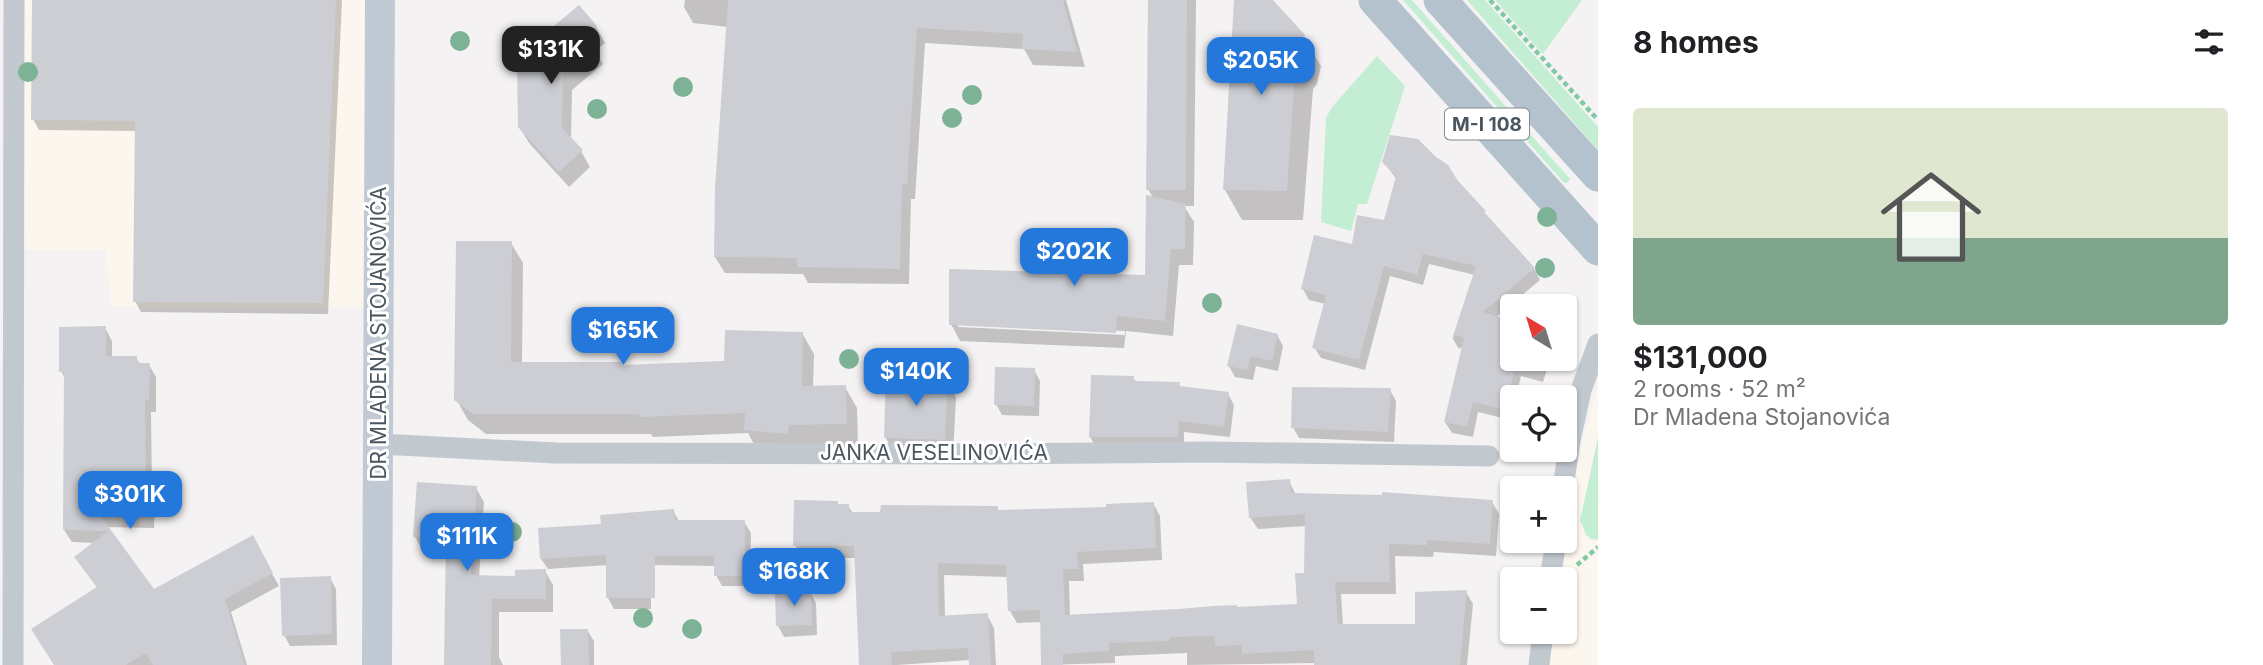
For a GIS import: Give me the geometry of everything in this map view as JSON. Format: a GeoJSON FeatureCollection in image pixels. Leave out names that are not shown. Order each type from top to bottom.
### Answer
{"type":"FeatureCollection","features":[{"type":"Feature","properties":{"kind":"main road","name":"DR MLADENA STOJANOVIĆA"},"geometry":{"type":"LineString","coordinates":[[377,665],[380,0]]}},
{"type":"Feature","properties":{"kind":"main road","name":"M-I 108"},"geometry":{"type":"LineString","coordinates":[[1375,0],[1598,249]]}},
{"type":"Feature","properties":{"kind":"main road","name":"M-I 108"},"geometry":{"type":"LineString","coordinates":[[1440,0],[1598,175]]}},
{"type":"Feature","properties":{"kind":"street"},"geometry":{"type":"LineString","coordinates":[[13,665],[14,0]]}},
{"type":"Feature","properties":{"kind":"street"},"geometry":{"type":"LineString","coordinates":[[1565,476],[1581,390],[1598,344]]}},
{"type":"Feature","properties":{"kind":"street","name":"JANKA VESELINOVIĆA"},"geometry":{"type":"LineString","coordinates":[[380,444],[556,453],[1209,452],[1489,456]]}},
{"type":"Feature","properties":{"kind":"street"},"geometry":{"type":"LineString","coordinates":[[1539,665],[1542,644]]}},
{"type":"Feature","properties":{"kind":"path"},"geometry":{"type":"LineString","coordinates":[[1490,0],[1598,120]]}},
{"type":"Feature","properties":{"kind":"path"},"geometry":{"type":"LineString","coordinates":[[1577,565],[1598,547]]}},
{"type":"Feature","properties":{"kind":"shaded area"},"geometry":{"type":"Polygon","coordinates":[[[25,0],[368,0],[364,308],[111,306],[106,250],[20,250],[25,0]]]}},
{"type":"Feature","properties":{"kind":"shaded area"},"geometry":{"type":"Polygon","coordinates":[[[1598,383],[1598,665],[1548,665],[1549,644],[1577,644],[1577,567],[1559,567],[1561,553],[1577,553],[1577,476],[1574,476],[1598,383]]]}},
{"type":"Feature","properties":{"kind":"green space"},"geometry":{"type":"Polygon","coordinates":[[[1403,0],[1412,0],[1570,179],[1567,183],[1564,183],[1403,0]]]}},
{"type":"Feature","properties":{"kind":"green space"},"geometry":{"type":"Polygon","coordinates":[[[1467,0],[1485,0],[1598,127],[1598,150],[1467,0]]]}},
{"type":"Feature","properties":{"kind":"green space"},"geometry":{"type":"Polygon","coordinates":[[[1495,0],[1582,0],[1543,54],[1495,0]]]}},
{"type":"Feature","properties":{"kind":"green space"},"geometry":{"type":"Polygon","coordinates":[[[1377,56],[1405,86],[1367,204],[1358,204],[1351,231],[1321,222],[1326,118],[1332,107],[1377,56]]]}},
{"type":"Feature","properties":{"kind":"green space"},"geometry":{"type":"Polygon","coordinates":[[[1598,438],[1597,540],[1586,535],[1580,520],[1598,438]]]}},
{"type":"Feature","properties":{"kind":"building"},"geometry":{"type":"Polygon","coordinates":[[[32,0],[336,0],[323,303],[133,302],[135,121],[31,120],[32,0]]]}},
{"type":"Feature","properties":{"kind":"building"},"geometry":{"type":"Polygon","coordinates":[[[728,0],[1063,0],[1077,52],[1022,49],[1023,34],[917,28],[907,184],[902,184],[900,269],[797,267],[797,258],[714,257],[715,188],[728,0]]]}},
{"type":"Feature","properties":{"kind":"building"},"geometry":{"type":"Polygon","coordinates":[[[1148,0],[1187,0],[1186,190],[1146,190],[1148,0]]]}},
{"type":"Feature","properties":{"kind":"building"},"geometry":{"type":"Polygon","coordinates":[[[1234,0],[1273,0],[1305,35],[1301,54],[1296,58],[1287,191],[1223,190],[1234,0]]]}},
{"type":"Feature","properties":{"kind":"building"},"geometry":{"type":"Polygon","coordinates":[[[579,5],[597,26],[585,36],[595,47],[563,74],[562,128],[583,150],[559,172],[518,127],[517,57],[579,5]]]}},
{"type":"Feature","properties":{"kind":"building"},"geometry":{"type":"Polygon","coordinates":[[[1390,135],[1418,139],[1448,165],[1458,181],[1486,211],[1484,212],[1535,268],[1504,294],[1500,294],[1500,298],[1483,312],[1500,317],[1500,371],[1514,371],[1511,385],[1500,385],[1500,409],[1473,402],[1467,427],[1444,422],[1464,338],[1456,335],[1452,339],[1476,266],[1423,254],[1417,275],[1384,266],[1359,360],[1312,348],[1326,295],[1301,289],[1314,235],[1352,244],[1357,215],[1384,220],[1396,176],[1382,162],[1390,135]]]}},
{"type":"Feature","properties":{"kind":"building"},"geometry":{"type":"Polygon","coordinates":[[[1146,195],[1186,204],[1185,249],[1171,249],[1165,321],[1117,316],[1116,333],[949,325],[949,269],[1145,275],[1146,195]]]}},
{"type":"Feature","properties":{"kind":"building"},"geometry":{"type":"Polygon","coordinates":[[[456,241],[512,241],[511,362],[622,362],[622,365],[724,361],[725,330],[803,332],[802,386],[846,385],[847,424],[789,425],[788,434],[744,430],[745,413],[639,417],[639,414],[473,414],[454,400],[456,241]]]}},
{"type":"Feature","properties":{"kind":"building"},"geometry":{"type":"Polygon","coordinates":[[[1237,324],[1278,334],[1272,361],[1251,356],[1247,370],[1227,366],[1237,324]]]}},
{"type":"Feature","properties":{"kind":"building"},"geometry":{"type":"Polygon","coordinates":[[[106,326],[106,356],[137,356],[137,363],[150,363],[149,400],[145,400],[148,516],[100,515],[154,589],[253,535],[273,573],[225,599],[245,665],[153,665],[146,653],[126,665],[54,665],[31,629],[97,587],[74,557],[108,531],[63,530],[64,372],[59,372],[59,327],[106,326]]]}},
{"type":"Feature","properties":{"kind":"building"},"geometry":{"type":"Polygon","coordinates":[[[995,367],[1035,368],[1034,406],[994,405],[995,367]]]}},
{"type":"Feature","properties":{"kind":"building"},"geometry":{"type":"Polygon","coordinates":[[[1091,375],[1134,376],[1134,381],[1180,382],[1179,386],[1229,392],[1224,427],[1179,421],[1178,437],[1089,437],[1091,375]]]}},
{"type":"Feature","properties":{"kind":"building"},"geometry":{"type":"Polygon","coordinates":[[[886,376],[948,379],[945,440],[884,438],[886,376]]]}},
{"type":"Feature","properties":{"kind":"building"},"geometry":{"type":"Polygon","coordinates":[[[1292,387],[1391,388],[1388,432],[1291,428],[1292,387]]]}},
{"type":"Feature","properties":{"kind":"building"},"geometry":{"type":"Polygon","coordinates":[[[1290,479],[1291,493],[1382,495],[1382,492],[1493,500],[1490,544],[1427,540],[1427,545],[1389,544],[1390,582],[1335,582],[1338,624],[1415,624],[1415,592],[1467,590],[1460,665],[1314,665],[1314,650],[1242,654],[1242,645],[1215,646],[1215,636],[1109,643],[1109,651],[1063,654],[1063,665],[1041,665],[1040,610],[1008,611],[1006,565],[938,563],[939,616],[988,613],[991,665],[969,665],[968,648],[891,652],[892,665],[859,665],[854,546],[793,546],[794,500],[838,501],[838,504],[849,504],[849,512],[880,512],[881,505],[998,506],[998,510],[1106,507],[1106,504],[1154,502],[1156,548],[1077,552],[1078,569],[1063,569],[1065,615],[1297,604],[1295,573],[1304,573],[1305,514],[1249,518],[1246,482],[1290,479]]]}},
{"type":"Feature","properties":{"kind":"building"},"geometry":{"type":"Polygon","coordinates":[[[417,482],[477,486],[471,575],[515,576],[515,570],[546,569],[546,599],[492,599],[491,665],[444,665],[446,539],[413,537],[417,482]]]}},
{"type":"Feature","properties":{"kind":"building"},"geometry":{"type":"Polygon","coordinates":[[[674,509],[675,520],[745,520],[745,576],[714,576],[714,556],[655,556],[655,598],[606,598],[606,555],[540,559],[538,528],[601,524],[600,515],[674,509]]]}},
{"type":"Feature","properties":{"kind":"building"},"geometry":{"type":"Polygon","coordinates":[[[331,576],[332,634],[282,636],[280,578],[331,576]]]}},
{"type":"Feature","properties":{"kind":"building"},"geometry":{"type":"Polygon","coordinates":[[[811,590],[812,625],[776,626],[775,592],[811,590]]]}},
{"type":"Feature","properties":{"kind":"building"},"geometry":{"type":"Polygon","coordinates":[[[560,629],[588,629],[589,665],[561,665],[560,629]]]}}]}
